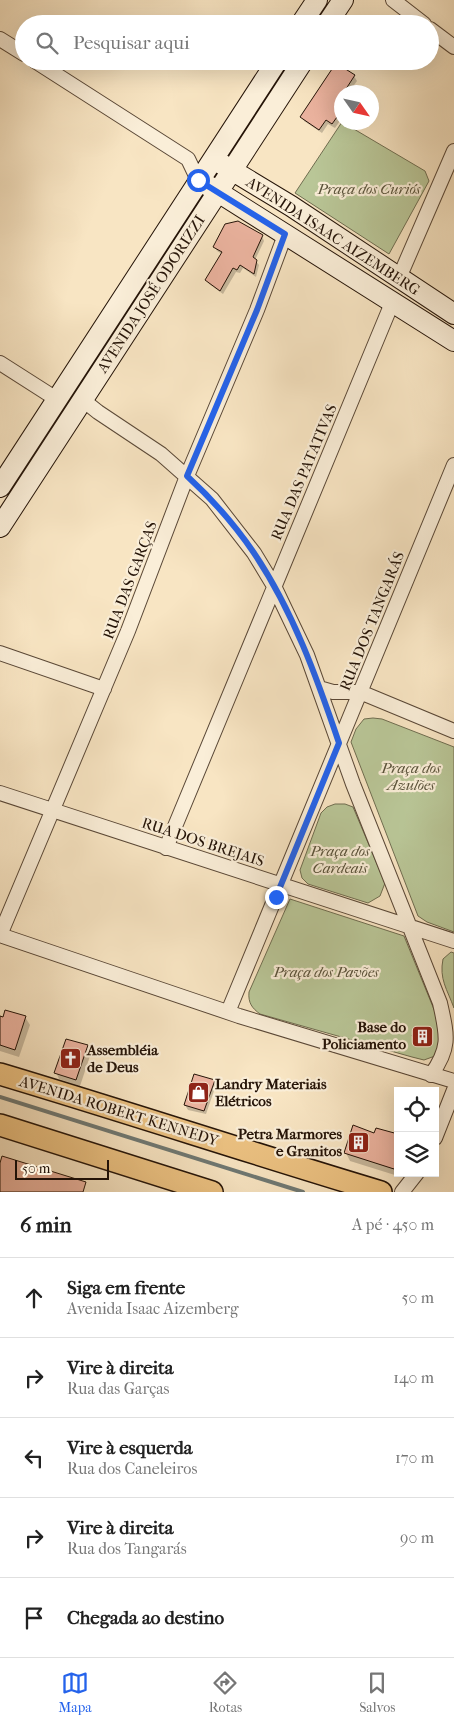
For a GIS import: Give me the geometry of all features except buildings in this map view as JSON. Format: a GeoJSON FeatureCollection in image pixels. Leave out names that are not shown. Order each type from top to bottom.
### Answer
{"type":"FeatureCollection","features":[{"type":"Feature","properties":{"kind":"main road"},"geometry":{"type":"LineString","coordinates":[[307,15],[317,0]]}},
{"type":"Feature","properties":{"kind":"main road"},"geometry":{"type":"LineString","coordinates":[[334,15],[343,0]]}},
{"type":"Feature","properties":{"kind":"main road","name":"AVENIDA JOSÉ ODORIZZI"},"geometry":{"type":"LineString","coordinates":[[0,487],[271,70]]}},
{"type":"Feature","properties":{"kind":"main road","name":"AVENIDA JOSÉ ODORIZZI"},"geometry":{"type":"LineString","coordinates":[[0,527],[297,70]]}},
{"type":"Feature","properties":{"kind":"main road","name":"AVENIDA ISAAC AIZEMBERG"},"geometry":{"type":"LineString","coordinates":[[212,158],[291,206],[454,314]]}},
{"type":"Feature","properties":{"kind":"main road","name":"AVENIDA ISAAC AIZEMBERG"},"geometry":{"type":"LineString","coordinates":[[198,180],[454,341]]}},
{"type":"Feature","properties":{"kind":"main road","name":"AVENIDA ROBERT KENNEDY"},"geometry":{"type":"LineString","coordinates":[[0,1074],[201,1135],[279,1162],[381,1192]]}},
{"type":"Feature","properties":{"kind":"main road"},"geometry":{"type":"LineString","coordinates":[[0,1125],[212,1192]]}},
{"type":"Feature","properties":{"kind":"street"},"geometry":{"type":"LineString","coordinates":[[393,0],[412,15]]}},
{"type":"Feature","properties":{"kind":"street"},"geometry":{"type":"LineString","coordinates":[[439,35],[454,47]]}},
{"type":"Feature","properties":{"kind":"street"},"geometry":{"type":"LineString","coordinates":[[0,39],[15,48]]}},
{"type":"Feature","properties":{"kind":"street"},"geometry":{"type":"LineString","coordinates":[[49,70],[188,159],[198,180]]}},
{"type":"Feature","properties":{"kind":"street"},"geometry":{"type":"LineString","coordinates":[[400,278],[454,151]]}},
{"type":"Feature","properties":{"kind":"street"},"geometry":{"type":"LineString","coordinates":[[188,159],[212,158]]}},
{"type":"Feature","properties":{"kind":"street","name":"RUA DAS GARÇAS"},"geometry":{"type":"LineString","coordinates":[[0,935],[104,689],[187,476],[257,310],[285,234]]}},
{"type":"Feature","properties":{"kind":"street","name":"RUA DAS PATATIVAS"},"geometry":{"type":"LineString","coordinates":[[166,848],[392,303]]}},
{"type":"Feature","properties":{"kind":"street"},"geometry":{"type":"LineString","coordinates":[[0,363],[58,400]]}},
{"type":"Feature","properties":{"kind":"street"},"geometry":{"type":"LineString","coordinates":[[83,400],[161,454],[212,499],[254,553],[292,621],[319,688],[353,784],[440,1003],[446,1047],[442,1058],[430,1075]]}},
{"type":"Feature","properties":{"kind":"street","name":"RUA DOS TANGARÁS"},"geometry":{"type":"LineString","coordinates":[[228,1012],[454,465]]}},
{"type":"Feature","properties":{"kind":"street"},"geometry":{"type":"LineString","coordinates":[[0,652],[104,689]]}},
{"type":"Feature","properties":{"kind":"street"},"geometry":{"type":"LineString","coordinates":[[319,688],[333,692],[360,692],[454,732]]}},
{"type":"Feature","properties":{"kind":"street","name":"RUA DOS BREJAIS"},"geometry":{"type":"LineString","coordinates":[[0,793],[454,941]]}},
{"type":"Feature","properties":{"kind":"street"},"geometry":{"type":"LineString","coordinates":[[0,935],[228,1012],[454,1081]]}},
{"type":"Feature","properties":{"kind":"street"},"geometry":{"type":"LineString","coordinates":[[440,1003],[454,1015]]}},
{"type":"Feature","properties":{"kind":"street"},"geometry":{"type":"LineString","coordinates":[[437,1132],[454,1090]]}},
{"type":"Feature","properties":{"kind":"street"},"geometry":{"type":"LineString","coordinates":[[402,1192],[414,1177]]}},
{"type":"Feature","properties":{"kind":"green space","name":"Praça dos Curiós"},"geometry":{"type":"Polygon","coordinates":[[[337,130],[356,130],[425,171],[429,181],[389,254],[295,193],[337,130]]]}},
{"type":"Feature","properties":{"kind":"green space","name":"Praça dos Azulões"},"geometry":{"type":"Polygon","coordinates":[[[364,719],[382,719],[454,747],[454,932],[427,922],[418,916],[351,742],[356,729],[364,719]]]}},
{"type":"Feature","properties":{"kind":"green space","name":"Praça dos Cardeais"},"geometry":{"type":"Polygon","coordinates":[[[335,804],[345,804],[353,807],[385,883],[380,896],[368,903],[308,884],[302,878],[300,870],[321,813],[327,807],[335,804]]]}},
{"type":"Feature","properties":{"kind":"green space","name":"Praça dos Pavões"},"geometry":{"type":"Polygon","coordinates":[[[290,899],[404,936],[442,1029],[442,1040],[435,1056],[424,1060],[412,1057],[260,1014],[255,1010],[250,1002],[249,992],[290,899]]]}},
{"type":"Feature","properties":{"kind":"green space"},"geometry":{"type":"Polygon","coordinates":[[[451,952],[454,953],[454,1008],[444,984],[442,972],[443,959],[451,952]]]}},
{"type":"Feature","properties":{"kind":"waterway"},"geometry":{"type":"LineString","coordinates":[[0,1097],[303,1192]]}},
{"type":"Feature","properties":{"kind":"place","name":"Base do Policiamento"},"geometry":{"type":"Point","coordinates":[422,1036]}},
{"type":"Feature","properties":{"kind":"place","name":"Assembléia de Deus"},"geometry":{"type":"Point","coordinates":[71,1059]}},
{"type":"Feature","properties":{"kind":"place","name":"Landry Materiais Elétricos"},"geometry":{"type":"Point","coordinates":[199,1093]}},
{"type":"Feature","properties":{"kind":"place","name":"Petra Marmores e Granitos"},"geometry":{"type":"Point","coordinates":[358,1143]}},
{"type":"Feature","properties":{"kind":"route"},"geometry":{"type":"LineString","coordinates":[[198,180],[285,234],[257,310],[187,476],[212,499],[230,521],[254,553],[274,586],[307,655],[339,743],[276,897]]}}]}
